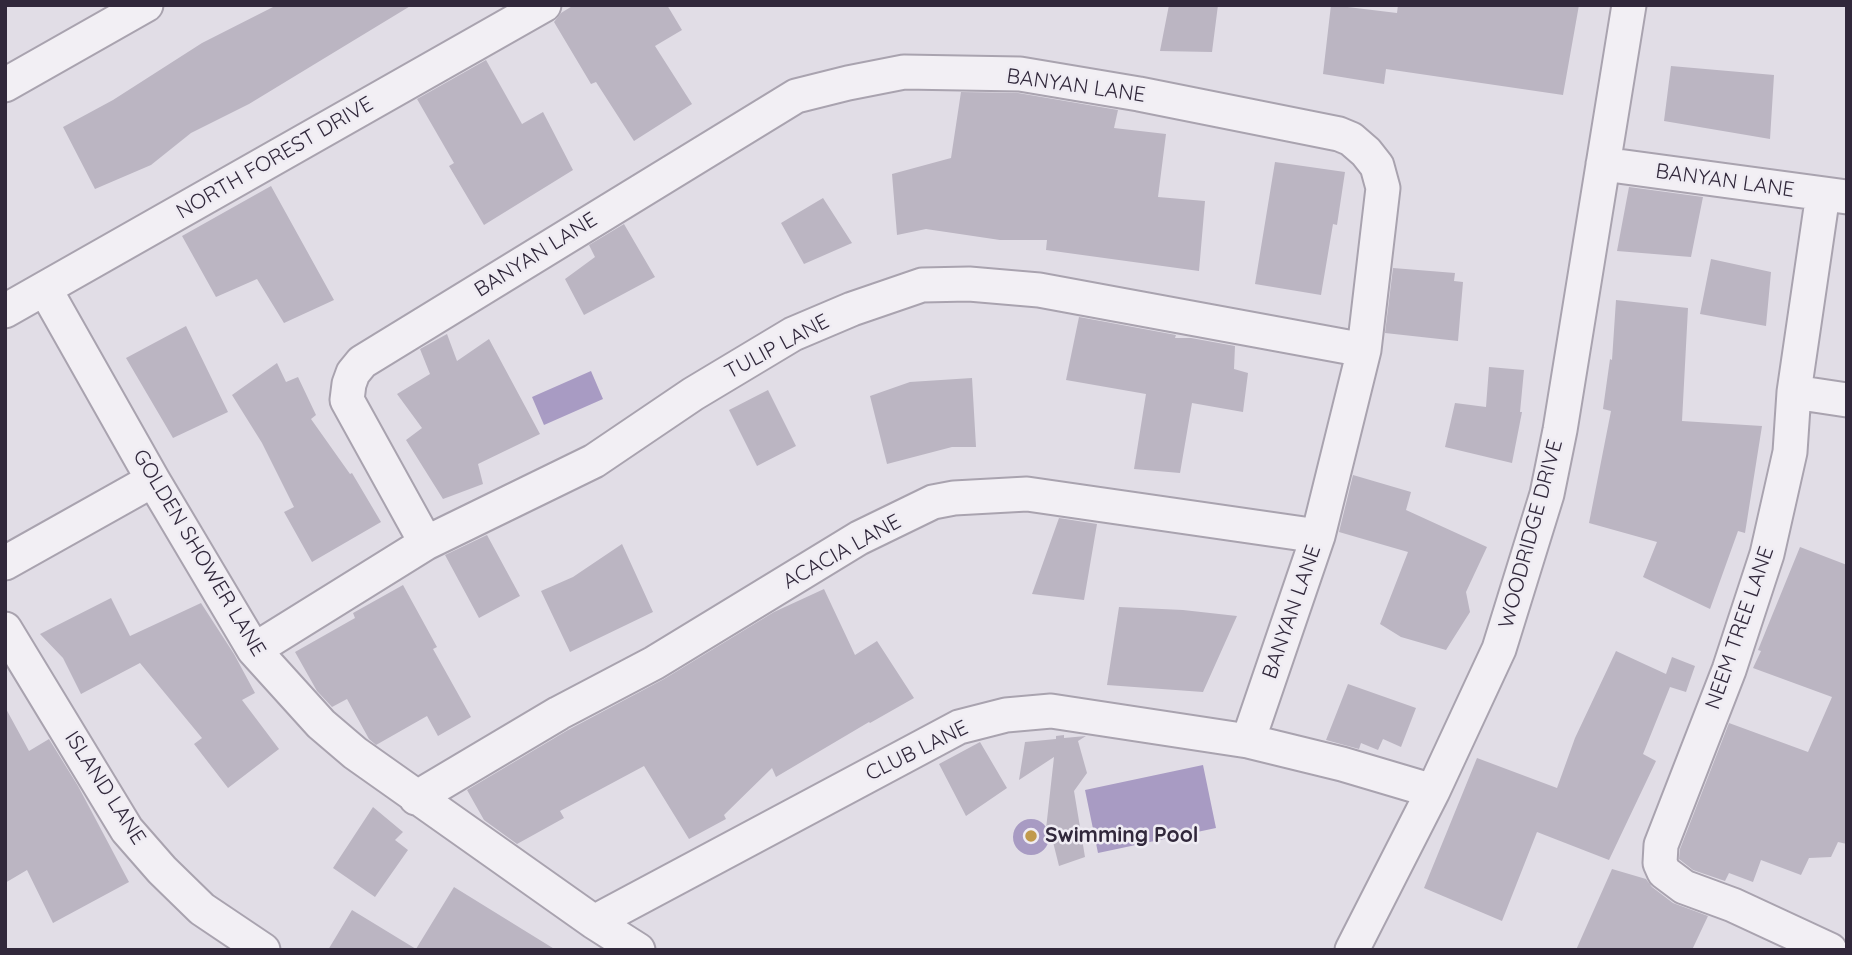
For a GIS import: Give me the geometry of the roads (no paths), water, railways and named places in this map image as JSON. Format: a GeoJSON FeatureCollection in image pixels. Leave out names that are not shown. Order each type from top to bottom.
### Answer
{"type":"FeatureCollection","features":[{"type":"Feature","properties":{"kind":"street"},"geometry":{"type":"LineString","coordinates":[[5,85],[146,5]]}},
{"type":"Feature","properties":{"kind":"street","name":"NORTH FOREST DRIVE"},"geometry":{"type":"LineString","coordinates":[[5,311],[544,5]]}},
{"type":"Feature","properties":{"kind":"street","name":"WOODRIDGE DRIVE"},"geometry":{"type":"LineString","coordinates":[[1352,950],[1433,792],[1499,649],[1547,494],[1560,430],[1629,5]]}},
{"type":"Feature","properties":{"kind":"street","name":"BANYAN LANE"},"geometry":{"type":"LineString","coordinates":[[426,543],[347,400],[353,373],[362,362],[796,96],[904,72],[1020,74],[1139,94],[1339,134],[1351,139],[1366,152],[1377,166],[1383,188],[1364,350],[1318,536],[1248,741]]}},
{"type":"Feature","properties":{"kind":"street","name":"BANYAN LANE"},"geometry":{"type":"LineString","coordinates":[[1603,164],[1835,196]]}},
{"type":"Feature","properties":{"kind":"street","name":"NEEM TREE LANE"},"geometry":{"type":"LineString","coordinates":[[1830,950],[1732,905],[1684,887],[1664,872],[1660,863],[1661,845],[1729,670],[1767,554],[1790,452],[1794,392],[1835,196]]}},
{"type":"Feature","properties":{"kind":"street","name":"TULIP LANE"},"geometry":{"type":"LineString","coordinates":[[254,650],[426,543],[594,461],[693,394],[793,334],[852,309],[922,285],[970,284],[1040,290],[1364,350]]}},
{"type":"Feature","properties":{"kind":"street","name":"GOLDEN SHOWER LANE"},"geometry":{"type":"LineString","coordinates":[[45,289],[153,480],[254,650],[321,724],[355,753],[416,799],[638,950]]}},
{"type":"Feature","properties":{"kind":"street"},"geometry":{"type":"LineString","coordinates":[[1794,392],[1847,400]]}},
{"type":"Feature","properties":{"kind":"street"},"geometry":{"type":"LineString","coordinates":[[5,563],[153,480]]}},
{"type":"Feature","properties":{"kind":"street","name":"ACACIA LANE"},"geometry":{"type":"LineString","coordinates":[[416,799],[559,713],[654,663],[859,538],[933,502],[954,498],[1027,494],[1318,536]]}},
{"type":"Feature","properties":{"kind":"street","name":"ISLAND LANE"},"geometry":{"type":"LineString","coordinates":[[5,629],[127,830],[162,870],[202,909],[263,950]]}},
{"type":"Feature","properties":{"kind":"street","name":"CLUB LANE"},"geometry":{"type":"LineString","coordinates":[[594,922],[958,727],[1006,715],[1051,711],[1248,741],[1342,764],[1433,792]]}},
{"type":"Feature","properties":{"kind":"place","name":"Swimming Pool"},"geometry":{"type":"Point","coordinates":[1031,836]}}]}
